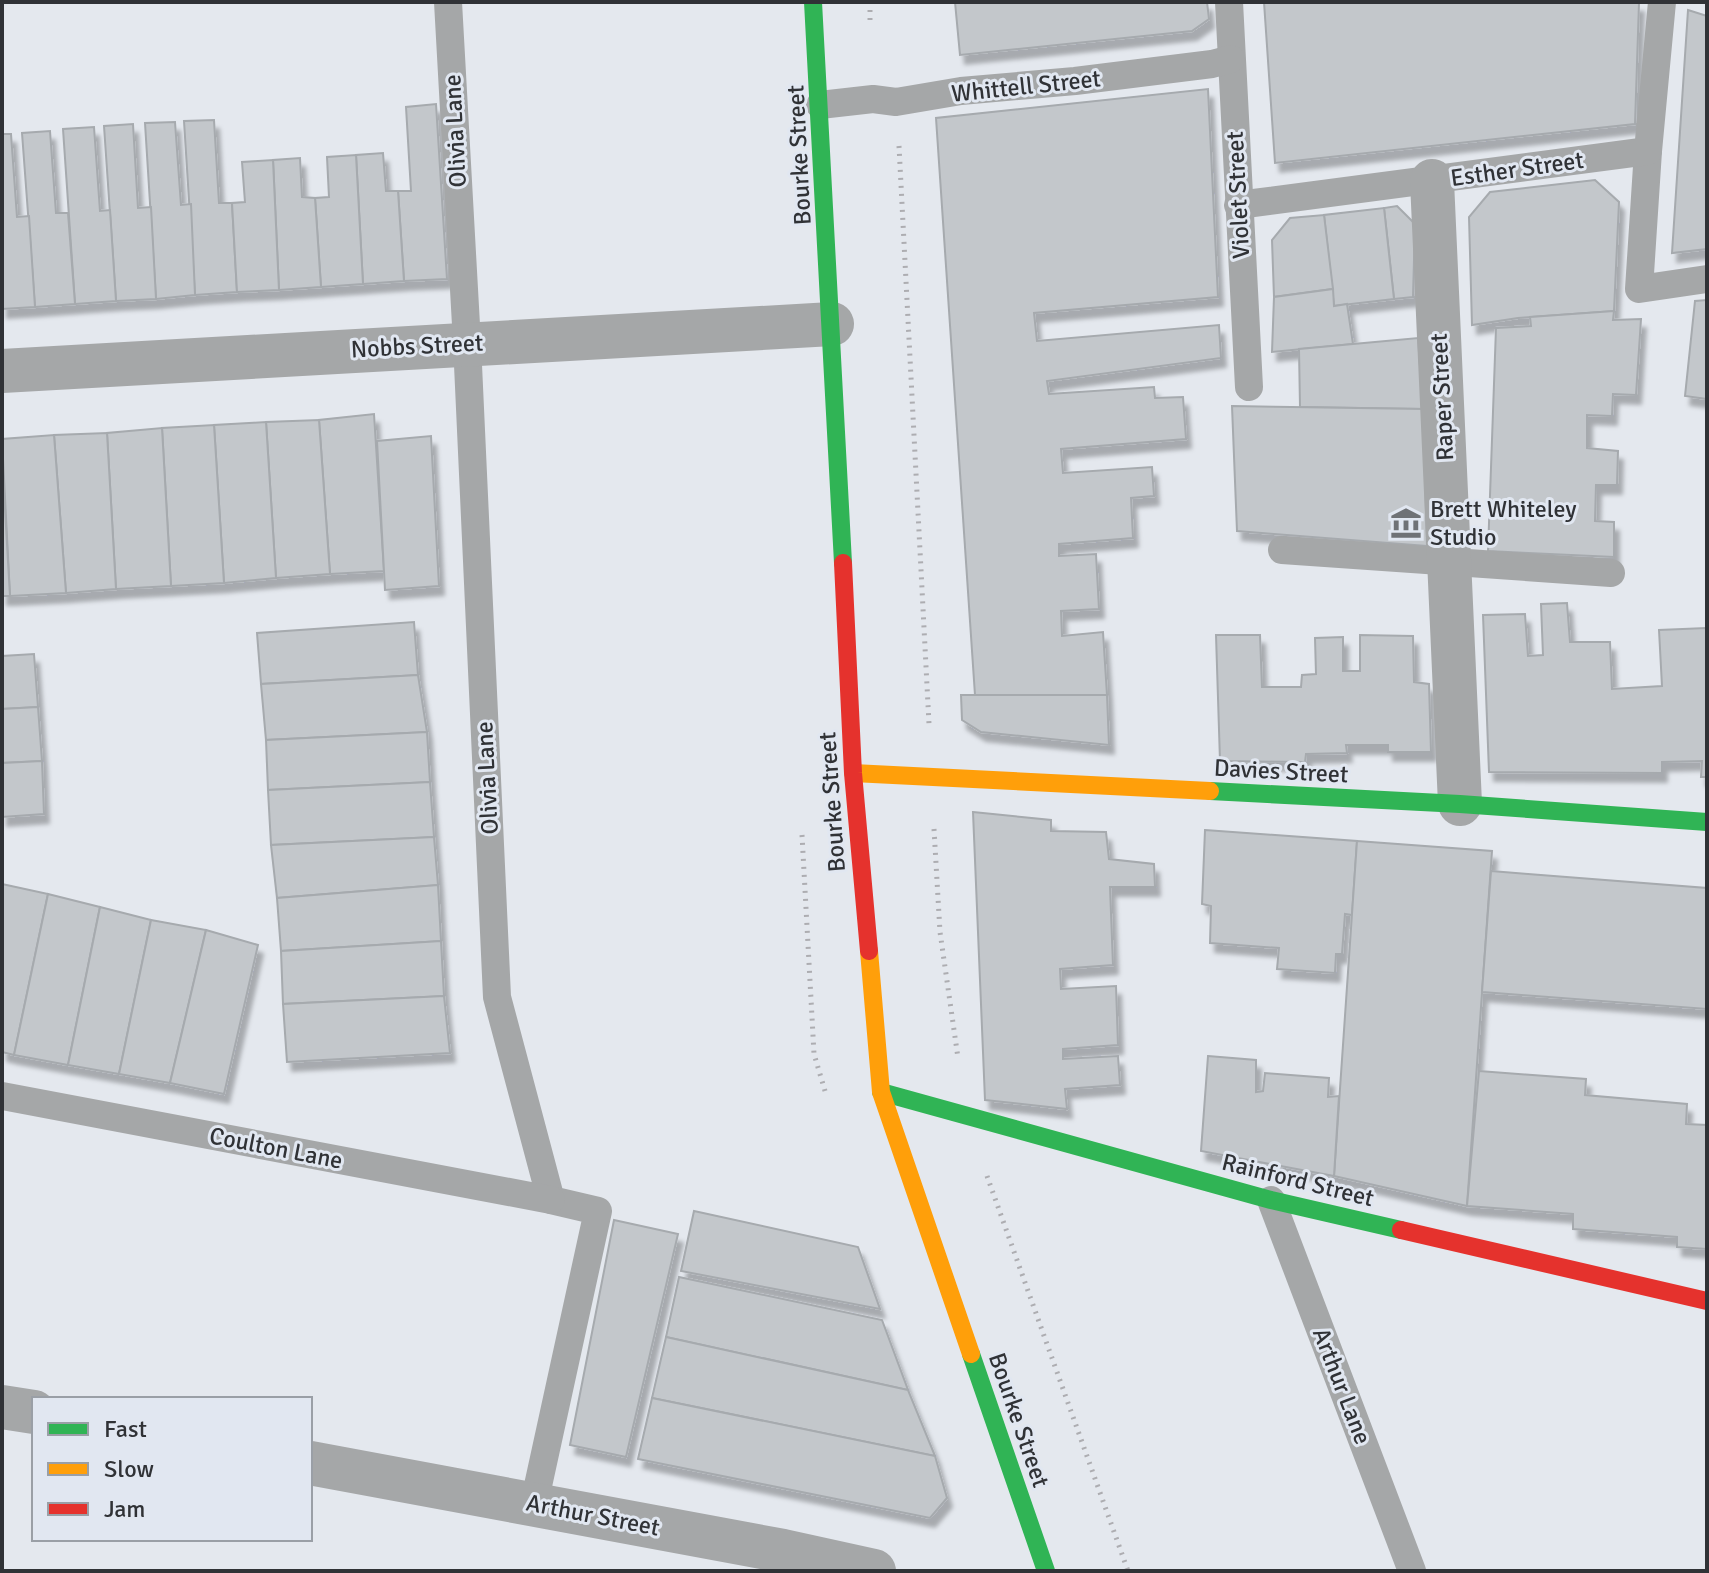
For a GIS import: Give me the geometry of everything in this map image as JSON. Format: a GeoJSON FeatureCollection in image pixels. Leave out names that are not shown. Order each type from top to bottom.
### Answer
{"type":"FeatureCollection","features":[{"type":"Feature","properties":{"kind":"street","name":"Bourke Street"},"geometry":{"type":"LineString","coordinates":[[813,2],[853,773],[881,1092],[1046,1571]]}},
{"type":"Feature","properties":{"kind":"street","name":"Raper Street"},"geometry":{"type":"LineString","coordinates":[[1432,181],[1460,804]]}},
{"type":"Feature","properties":{"kind":"street","name":"Nobbs Street"},"geometry":{"type":"LineString","coordinates":[[2,371],[832,324]]}},
{"type":"Feature","properties":{"kind":"street","name":"Davies Street"},"geometry":{"type":"LineString","coordinates":[[853,773],[1460,804],[1707,822]]}},
{"type":"Feature","properties":{"kind":"street","name":"Rainford Street"},"geometry":{"type":"LineString","coordinates":[[881,1092],[1271,1200],[1707,1301]]}},
{"type":"Feature","properties":{"kind":"street"},"geometry":{"type":"LineString","coordinates":[[2,1407],[32,1412]]}},
{"type":"Feature","properties":{"kind":"street","name":"Arthur Street"},"geometry":{"type":"LineString","coordinates":[[312,1463],[783,1551],[874,1571]]}},
{"type":"Feature","properties":{"kind":"lane","name":"Olivia Lane"},"geometry":{"type":"LineString","coordinates":[[448,2],[497,997],[551,1200]]}},
{"type":"Feature","properties":{"kind":"lane","name":"Violet Street"},"geometry":{"type":"LineString","coordinates":[[1229,2],[1249,387]]}},
{"type":"Feature","properties":{"kind":"lane"},"geometry":{"type":"LineString","coordinates":[[1662,2],[1639,289],[1707,279]]}},
{"type":"Feature","properties":{"kind":"lane","name":"Whittell Street"},"geometry":{"type":"LineString","coordinates":[[820,105],[873,99],[896,102],[961,91],[1075,81],[1231,59]]}},
{"type":"Feature","properties":{"kind":"lane","name":"Esther Street"},"geometry":{"type":"LineString","coordinates":[[1238,205],[1648,151]]}},
{"type":"Feature","properties":{"kind":"lane"},"geometry":{"type":"LineString","coordinates":[[1282,550],[1611,573]]}},
{"type":"Feature","properties":{"kind":"lane","name":"Coulton Lane"},"geometry":{"type":"LineString","coordinates":[[2,1096],[551,1200]]}},
{"type":"Feature","properties":{"kind":"lane"},"geometry":{"type":"LineString","coordinates":[[534,1504],[598,1211],[551,1200]]}},
{"type":"Feature","properties":{"kind":"lane","name":"Arthur Lane"},"geometry":{"type":"LineString","coordinates":[[1271,1200],[1412,1571]]}},
{"type":"Feature","properties":{"kind":"path"},"geometry":{"type":"LineString","coordinates":[[896,102],[940,932],[959,1063],[981,1159],[1128,1571]]}},
{"type":"Feature","properties":{"kind":"building"},"geometry":{"type":"Polygon","coordinates":[[[955,2],[1207,2],[1209,19],[1192,31],[960,55],[955,2]]]}},
{"type":"Feature","properties":{"kind":"building"},"geometry":{"type":"Polygon","coordinates":[[[1264,2],[1639,3],[1635,124],[1275,163],[1264,2]]]}},
{"type":"Feature","properties":{"kind":"building"},"geometry":{"type":"Polygon","coordinates":[[[1688,10],[1707,16],[1707,249],[1672,253],[1688,10]]]}},
{"type":"Feature","properties":{"kind":"building"},"geometry":{"type":"Polygon","coordinates":[[[1208,89],[1218,297],[1034,313],[1037,341],[1219,325],[1221,358],[1047,381],[1049,394],[1154,387],[1155,398],[1183,397],[1186,439],[1061,449],[1063,473],[1152,467],[1154,496],[1131,498],[1133,538],[1059,544],[1059,556],[1096,554],[1099,609],[1061,611],[1062,636],[1103,632],[1107,695],[975,695],[936,118],[1208,89]]]}},
{"type":"Feature","properties":{"kind":"building"},"geometry":{"type":"Polygon","coordinates":[[[436,104],[447,279],[404,281],[398,191],[411,191],[406,107],[436,104]]]}},
{"type":"Feature","properties":{"kind":"building"},"geometry":{"type":"Polygon","coordinates":[[[214,120],[219,203],[232,203],[237,292],[195,295],[184,121],[214,120]]]}},
{"type":"Feature","properties":{"kind":"building"},"geometry":{"type":"Polygon","coordinates":[[[175,122],[181,205],[191,204],[195,295],[156,299],[145,123],[175,122]]]}},
{"type":"Feature","properties":{"kind":"building"},"geometry":{"type":"Polygon","coordinates":[[[133,124],[138,208],[151,207],[156,299],[116,301],[104,126],[133,124]]]}},
{"type":"Feature","properties":{"kind":"building"},"geometry":{"type":"Polygon","coordinates":[[[94,127],[100,211],[110,210],[116,301],[75,304],[63,129],[94,127]]]}},
{"type":"Feature","properties":{"kind":"building"},"geometry":{"type":"Polygon","coordinates":[[[50,131],[56,213],[68,213],[75,304],[35,307],[22,133],[50,131]]]}},
{"type":"Feature","properties":{"kind":"building"},"geometry":{"type":"Polygon","coordinates":[[[2,134],[11,134],[17,217],[29,216],[35,307],[2,309],[2,134]]]}},
{"type":"Feature","properties":{"kind":"building"},"geometry":{"type":"Polygon","coordinates":[[[383,153],[386,191],[398,191],[404,281],[363,284],[356,155],[383,153]]]}},
{"type":"Feature","properties":{"kind":"building"},"geometry":{"type":"Polygon","coordinates":[[[356,155],[363,284],[321,287],[315,198],[329,197],[327,157],[356,155]]]}},
{"type":"Feature","properties":{"kind":"building"},"geometry":{"type":"Polygon","coordinates":[[[300,158],[302,197],[315,198],[321,287],[279,290],[273,160],[300,158]]]}},
{"type":"Feature","properties":{"kind":"building"},"geometry":{"type":"Polygon","coordinates":[[[273,160],[279,290],[237,292],[232,203],[245,202],[242,162],[273,160]]]}},
{"type":"Feature","properties":{"kind":"building"},"geometry":{"type":"Polygon","coordinates":[[[1595,180],[1619,202],[1614,311],[1518,318],[1472,325],[1469,217],[1490,192],[1595,180]]]}},
{"type":"Feature","properties":{"kind":"building"},"geometry":{"type":"Polygon","coordinates":[[[1397,206],[1415,224],[1413,297],[1394,299],[1384,208],[1397,206]]]}},
{"type":"Feature","properties":{"kind":"building"},"geometry":{"type":"Polygon","coordinates":[[[1384,208],[1394,299],[1334,306],[1324,215],[1384,208]]]}},
{"type":"Feature","properties":{"kind":"building"},"geometry":{"type":"Polygon","coordinates":[[[1324,215],[1333,289],[1274,297],[1272,240],[1290,218],[1324,215]]]}},
{"type":"Feature","properties":{"kind":"building"},"geometry":{"type":"Polygon","coordinates":[[[1333,289],[1334,306],[1347,304],[1353,344],[1272,352],[1274,297],[1333,289]]]}},
{"type":"Feature","properties":{"kind":"building"},"geometry":{"type":"Polygon","coordinates":[[[1707,300],[1707,399],[1685,396],[1695,301],[1707,300]]]}},
{"type":"Feature","properties":{"kind":"building"},"geometry":{"type":"Polygon","coordinates":[[[1614,311],[1613,320],[1641,319],[1636,395],[1613,394],[1612,416],[1587,415],[1587,448],[1618,451],[1617,485],[1596,485],[1595,521],[1614,522],[1614,557],[1488,551],[1496,328],[1531,326],[1530,317],[1614,311]]]}},
{"type":"Feature","properties":{"kind":"building"},"geometry":{"type":"Polygon","coordinates":[[[1418,338],[1423,409],[1300,407],[1299,349],[1418,338]]]}},
{"type":"Feature","properties":{"kind":"building"},"geometry":{"type":"Polygon","coordinates":[[[1232,406],[1423,409],[1427,546],[1237,531],[1232,406]]]}},
{"type":"Feature","properties":{"kind":"building"},"geometry":{"type":"Polygon","coordinates":[[[374,414],[384,571],[330,574],[319,420],[374,414]]]}},
{"type":"Feature","properties":{"kind":"building"},"geometry":{"type":"Polygon","coordinates":[[[319,420],[330,574],[276,578],[266,422],[319,420]]]}},
{"type":"Feature","properties":{"kind":"building"},"geometry":{"type":"Polygon","coordinates":[[[266,422],[276,578],[224,583],[214,425],[266,422]]]}},
{"type":"Feature","properties":{"kind":"building"},"geometry":{"type":"Polygon","coordinates":[[[214,425],[224,583],[171,586],[162,428],[214,425]]]}},
{"type":"Feature","properties":{"kind":"building"},"geometry":{"type":"Polygon","coordinates":[[[162,428],[171,586],[116,589],[107,433],[162,428]]]}},
{"type":"Feature","properties":{"kind":"building"},"geometry":{"type":"Polygon","coordinates":[[[107,433],[116,589],[66,593],[54,435],[107,433]]]}},
{"type":"Feature","properties":{"kind":"building"},"geometry":{"type":"Polygon","coordinates":[[[54,435],[66,593],[10,596],[2,439],[54,435]]]}},
{"type":"Feature","properties":{"kind":"building"},"geometry":{"type":"Polygon","coordinates":[[[431,436],[439,586],[385,590],[377,441],[431,436]]]}},
{"type":"Feature","properties":{"kind":"building"},"geometry":{"type":"Polygon","coordinates":[[[2,457],[10,596],[2,596],[2,457]]]}},
{"type":"Feature","properties":{"kind":"building"},"geometry":{"type":"Polygon","coordinates":[[[1567,603],[1570,642],[1610,642],[1612,689],[1662,686],[1659,630],[1706,628],[1707,777],[1701,777],[1702,761],[1662,762],[1662,773],[1489,772],[1483,615],[1525,614],[1528,656],[1543,655],[1541,604],[1567,603]]]}},
{"type":"Feature","properties":{"kind":"building"},"geometry":{"type":"Polygon","coordinates":[[[414,622],[418,675],[261,684],[257,633],[414,622]]]}},
{"type":"Feature","properties":{"kind":"building"},"geometry":{"type":"Polygon","coordinates":[[[1216,635],[1260,635],[1262,687],[1301,687],[1302,675],[1316,674],[1315,638],[1343,637],[1343,671],[1360,671],[1360,635],[1413,636],[1414,682],[1429,684],[1431,752],[1388,752],[1388,745],[1346,745],[1347,753],[1306,754],[1305,762],[1220,761],[1216,635]]]}},
{"type":"Feature","properties":{"kind":"building"},"geometry":{"type":"Polygon","coordinates":[[[34,654],[38,707],[2,709],[2,656],[34,654]]]}},
{"type":"Feature","properties":{"kind":"building"},"geometry":{"type":"Polygon","coordinates":[[[418,675],[427,732],[266,740],[261,684],[418,675]]]}},
{"type":"Feature","properties":{"kind":"building"},"geometry":{"type":"Polygon","coordinates":[[[961,695],[1107,695],[1109,745],[981,732],[962,720],[961,695]]]}},
{"type":"Feature","properties":{"kind":"building"},"geometry":{"type":"Polygon","coordinates":[[[38,707],[42,761],[2,763],[2,709],[38,707]]]}},
{"type":"Feature","properties":{"kind":"building"},"geometry":{"type":"Polygon","coordinates":[[[427,732],[430,782],[268,790],[266,740],[427,732]]]}},
{"type":"Feature","properties":{"kind":"building"},"geometry":{"type":"Polygon","coordinates":[[[42,761],[44,814],[2,817],[2,763],[42,761]]]}},
{"type":"Feature","properties":{"kind":"building"},"geometry":{"type":"Polygon","coordinates":[[[430,782],[434,837],[271,845],[268,790],[430,782]]]}},
{"type":"Feature","properties":{"kind":"building"},"geometry":{"type":"Polygon","coordinates":[[[973,812],[1051,820],[1051,831],[1106,832],[1109,859],[1154,864],[1155,887],[1110,887],[1113,965],[1060,969],[1061,989],[1116,986],[1118,1045],[1063,1049],[1063,1059],[1118,1056],[1120,1085],[1065,1089],[1067,1109],[985,1100],[973,812]]]}},
{"type":"Feature","properties":{"kind":"building"},"geometry":{"type":"Polygon","coordinates":[[[1205,830],[1357,841],[1352,915],[1345,914],[1342,954],[1336,954],[1335,973],[1277,969],[1279,948],[1210,943],[1211,906],[1202,904],[1205,830]]]}},
{"type":"Feature","properties":{"kind":"building"},"geometry":{"type":"Polygon","coordinates":[[[434,837],[438,885],[277,898],[271,845],[434,837]]]}},
{"type":"Feature","properties":{"kind":"building"},"geometry":{"type":"Polygon","coordinates":[[[1357,841],[1492,851],[1467,1206],[1334,1176],[1357,841]]]}},
{"type":"Feature","properties":{"kind":"building"},"geometry":{"type":"Polygon","coordinates":[[[1491,871],[1707,888],[1707,1009],[1482,992],[1491,871]]]}},
{"type":"Feature","properties":{"kind":"building"},"geometry":{"type":"Polygon","coordinates":[[[2,884],[48,894],[14,1055],[2,1052],[2,884]]]}},
{"type":"Feature","properties":{"kind":"building"},"geometry":{"type":"Polygon","coordinates":[[[438,885],[441,941],[281,951],[277,898],[438,885]]]}},
{"type":"Feature","properties":{"kind":"building"},"geometry":{"type":"Polygon","coordinates":[[[48,894],[100,907],[68,1065],[14,1055],[48,894]]]}},
{"type":"Feature","properties":{"kind":"building"},"geometry":{"type":"Polygon","coordinates":[[[100,907],[151,920],[119,1074],[68,1065],[100,907]]]}},
{"type":"Feature","properties":{"kind":"building"},"geometry":{"type":"Polygon","coordinates":[[[151,920],[206,930],[170,1083],[119,1074],[151,920]]]}},
{"type":"Feature","properties":{"kind":"building"},"geometry":{"type":"Polygon","coordinates":[[[206,930],[258,945],[224,1094],[170,1083],[206,930]]]}},
{"type":"Feature","properties":{"kind":"building"},"geometry":{"type":"Polygon","coordinates":[[[441,941],[444,996],[283,1004],[281,951],[441,941]]]}},
{"type":"Feature","properties":{"kind":"building"},"geometry":{"type":"Polygon","coordinates":[[[444,996],[450,1053],[287,1062],[283,1004],[444,996]]]}},
{"type":"Feature","properties":{"kind":"building"},"geometry":{"type":"Polygon","coordinates":[[[1208,1056],[1256,1060],[1256,1092],[1263,1091],[1265,1073],[1329,1078],[1328,1097],[1339,1096],[1334,1176],[1201,1151],[1208,1056]]]}},
{"type":"Feature","properties":{"kind":"building"},"geometry":{"type":"Polygon","coordinates":[[[1479,1071],[1586,1079],[1585,1095],[1687,1104],[1686,1124],[1707,1125],[1707,1249],[1677,1247],[1677,1237],[1573,1229],[1573,1214],[1467,1206],[1479,1071]]]}},
{"type":"Feature","properties":{"kind":"building"},"geometry":{"type":"Polygon","coordinates":[[[694,1211],[858,1247],[880,1309],[681,1271],[694,1211]]]}},
{"type":"Feature","properties":{"kind":"building"},"geometry":{"type":"Polygon","coordinates":[[[614,1220],[678,1234],[626,1457],[570,1445],[614,1220]]]}},
{"type":"Feature","properties":{"kind":"building"},"geometry":{"type":"Polygon","coordinates":[[[679,1277],[882,1320],[908,1390],[666,1337],[679,1277]]]}},
{"type":"Feature","properties":{"kind":"building"},"geometry":{"type":"Polygon","coordinates":[[[666,1337],[908,1390],[935,1456],[652,1398],[666,1337]]]}},
{"type":"Feature","properties":{"kind":"building"},"geometry":{"type":"Polygon","coordinates":[[[652,1398],[935,1456],[947,1498],[930,1518],[638,1459],[652,1398]]]}},
{"type":"Feature","properties":{"kind":"traffic: fast"},"geometry":{"type":"LineString","coordinates":[[813,2],[843,563]]}},
{"type":"Feature","properties":{"kind":"traffic: fast"},"geometry":{"type":"LineString","coordinates":[[1210,791],[1460,804],[1707,822]]}},
{"type":"Feature","properties":{"kind":"traffic: fast"},"geometry":{"type":"LineString","coordinates":[[881,1092],[1271,1200],[1401,1230]]}},
{"type":"Feature","properties":{"kind":"traffic: fast"},"geometry":{"type":"LineString","coordinates":[[971,1354],[1046,1571]]}},
{"type":"Feature","properties":{"kind":"traffic: slow"},"geometry":{"type":"LineString","coordinates":[[853,773],[1210,791]]}},
{"type":"Feature","properties":{"kind":"traffic: slow"},"geometry":{"type":"LineString","coordinates":[[869,951],[881,1092],[971,1354]]}},
{"type":"Feature","properties":{"kind":"traffic: jam"},"geometry":{"type":"LineString","coordinates":[[843,563],[853,773],[869,951]]}},
{"type":"Feature","properties":{"kind":"traffic: jam"},"geometry":{"type":"LineString","coordinates":[[1401,1230],[1707,1301]]}},
{"type":"Feature","properties":{"kind":"place","name":"Brett Whiteley Studio"},"geometry":{"type":"Point","coordinates":[1406,523]}}]}
